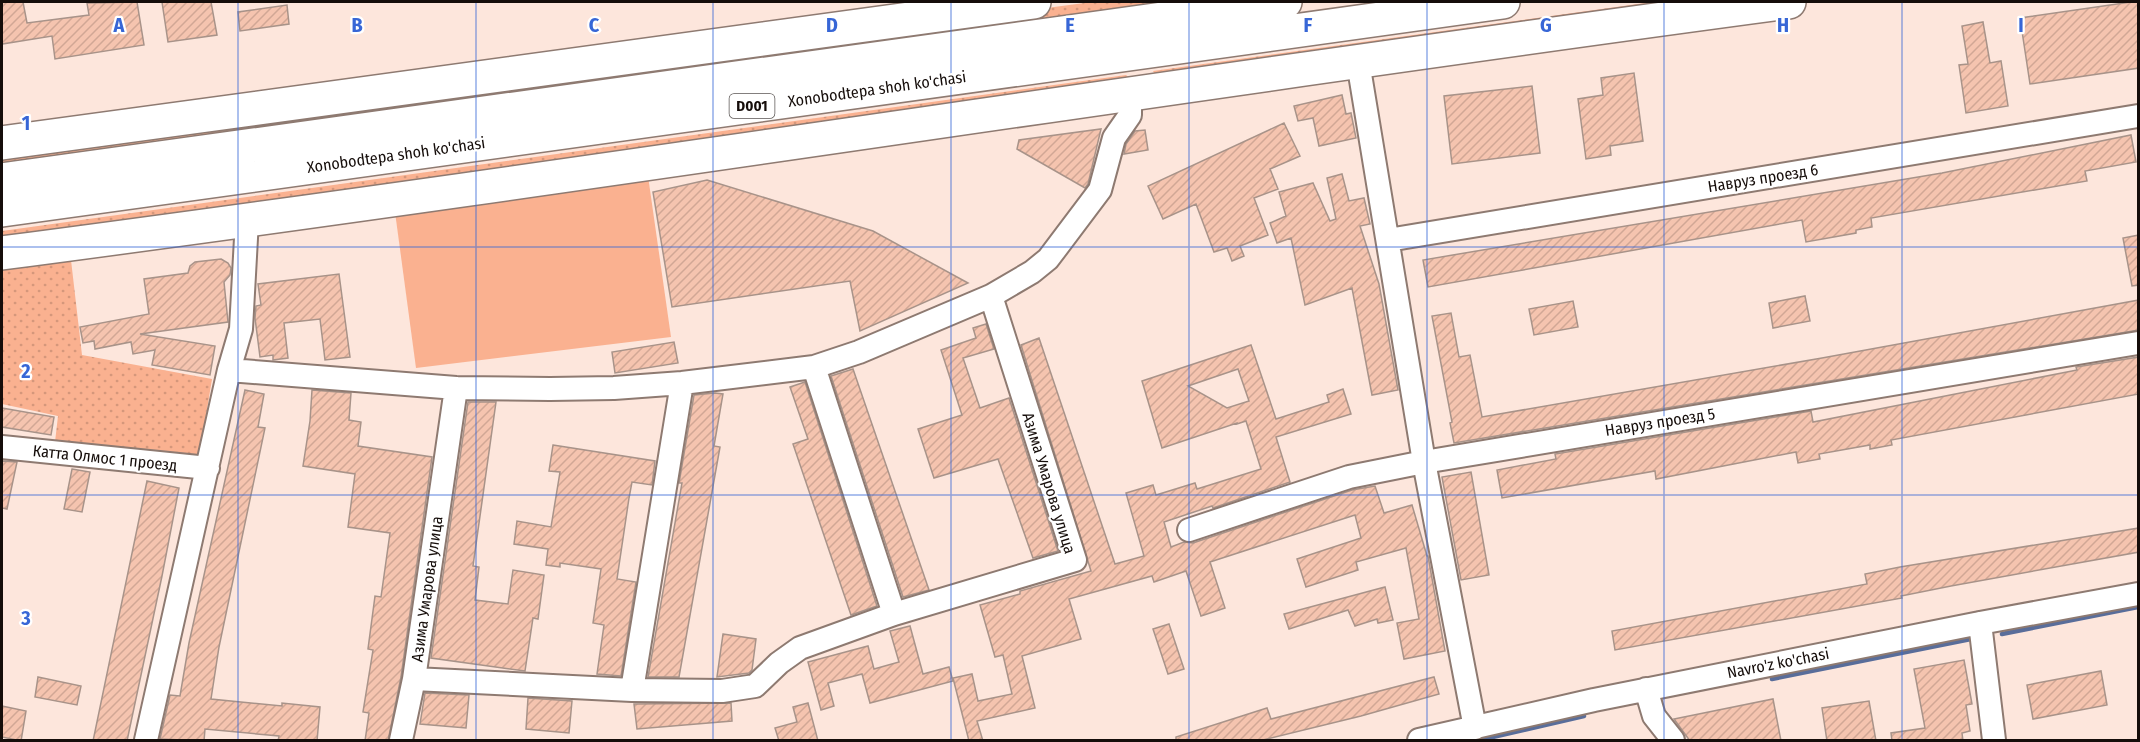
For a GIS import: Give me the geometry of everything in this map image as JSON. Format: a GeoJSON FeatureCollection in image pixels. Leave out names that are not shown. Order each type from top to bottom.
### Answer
{"type":"FeatureCollection","features":[{"type":"Feature","properties":{"kind":"highway"},"geometry":{"type":"LineString","coordinates":[[2,143],[1034,2]]}},
{"type":"Feature","properties":{"kind":"highway","name":"Xonobodtepa shoh ko'chasi"},"geometry":{"type":"LineString","coordinates":[[2,180],[1285,2]]}},
{"type":"Feature","properties":{"kind":"highway","name":"Xonobodtepa shoh ko'chasi"},"geometry":{"type":"LineString","coordinates":[[2,210],[1503,2]]}},
{"type":"Feature","properties":{"kind":"highway"},"geometry":{"type":"LineString","coordinates":[[2,253],[1789,2]]}},
{"type":"Feature","properties":{"kind":"highway"},"geometry":{"type":"LineString","coordinates":[[926,17],[979,44]]}},
{"type":"Feature","properties":{"kind":"highway"},"geometry":{"type":"LineString","coordinates":[[1115,56],[1145,92]]}},
{"type":"Feature","properties":{"kind":"street"},"geometry":{"type":"LineString","coordinates":[[1358,62],[1424,462],[1474,728]]}},
{"type":"Feature","properties":{"kind":"street"},"geometry":{"type":"LineString","coordinates":[[229,370],[456,388],[614,388],[682,383],[814,367],[859,352],[991,296],[1032,272],[1048,259],[1093,201],[1104,177],[1114,138],[1145,92]]}},
{"type":"Feature","properties":{"kind":"street","name":"Навруз проезд 6"},"geometry":{"type":"LineString","coordinates":[[1388,240],[2139,116]]}},
{"type":"Feature","properties":{"kind":"street"},"geometry":{"type":"LineString","coordinates":[[146,741],[229,370],[241,329],[246,220]]}},
{"type":"Feature","properties":{"kind":"street","name":"Азима Умарова улица"},"geometry":{"type":"LineString","coordinates":[[456,388],[414,679],[633,690],[722,691],[755,686],[779,663],[800,648],[894,614],[1075,560],[991,296]]}},
{"type":"Feature","properties":{"kind":"street","name":"Навруз проезд 5"},"geometry":{"type":"LineString","coordinates":[[1189,530],[1349,477],[1424,462],[2139,343]]}},
{"type":"Feature","properties":{"kind":"street"},"geometry":{"type":"LineString","coordinates":[[814,367],[894,614]]}},
{"type":"Feature","properties":{"kind":"street"},"geometry":{"type":"LineString","coordinates":[[633,690],[682,383]]}},
{"type":"Feature","properties":{"kind":"street","name":"Катта Олмос 1 проезд"},"geometry":{"type":"LineString","coordinates":[[2,447],[208,468]]}},
{"type":"Feature","properties":{"kind":"street","name":"Navro'z ko'chasi"},"geometry":{"type":"LineString","coordinates":[[1419,741],[1646,689],[2139,594]]}},
{"type":"Feature","properties":{"kind":"street"},"geometry":{"type":"LineString","coordinates":[[1980,623],[1994,741]]}},
{"type":"Feature","properties":{"kind":"street"},"geometry":{"type":"LineString","coordinates":[[401,741],[414,679]]}},
{"type":"Feature","properties":{"kind":"street"},"geometry":{"type":"LineString","coordinates":[[1646,689],[1654,716],[1673,741]]}},
{"type":"Feature","properties":{"kind":"shaded area"},"geometry":{"type":"Polygon","coordinates":[[[1092,2],[1165,2],[965,29],[955,20],[1092,2]]]}},
{"type":"Feature","properties":{"kind":"shaded area"},"geometry":{"type":"Polygon","coordinates":[[[1652,2],[1731,2],[1159,81],[1153,71],[1652,2]]]}},
{"type":"Feature","properties":{"kind":"shaded area"},"geometry":{"type":"Polygon","coordinates":[[[931,25],[939,34],[2,165],[2,154],[931,25]]]}},
{"type":"Feature","properties":{"kind":"shaded area"},"geometry":{"type":"Polygon","coordinates":[[[1126,75],[1136,84],[2,242],[2,231],[1126,75]]]}},
{"type":"Feature","properties":{"kind":"shaded area"},"geometry":{"type":"Polygon","coordinates":[[[648,176],[671,337],[416,368],[395,212],[648,176]]]}},
{"type":"Feature","properties":{"kind":"shaded area"},"geometry":{"type":"Polygon","coordinates":[[[71,260],[82,355],[212,379],[199,458],[55,442],[58,416],[2,404],[2,268],[71,260]]]}},
{"type":"Feature","properties":{"kind":"building"},"geometry":{"type":"Polygon","coordinates":[[[2,2],[23,2],[27,23],[89,15],[87,3],[137,2],[144,45],[55,59],[52,36],[2,44],[2,2]]]}},
{"type":"Feature","properties":{"kind":"building"},"geometry":{"type":"Polygon","coordinates":[[[162,2],[211,2],[217,35],[168,42],[162,2]]]}},
{"type":"Feature","properties":{"kind":"building"},"geometry":{"type":"Polygon","coordinates":[[[2139,2],[2139,68],[2030,84],[2020,18],[2139,2]]]}},
{"type":"Feature","properties":{"kind":"building"},"geometry":{"type":"Polygon","coordinates":[[[287,5],[289,24],[240,31],[238,12],[287,5]]]}},
{"type":"Feature","properties":{"kind":"building"},"geometry":{"type":"Polygon","coordinates":[[[1983,22],[1990,63],[2001,61],[2008,106],[1966,113],[1959,65],[1968,64],[1962,26],[1983,22]]]}},
{"type":"Feature","properties":{"kind":"building"},"geometry":{"type":"Polygon","coordinates":[[[1634,73],[1643,141],[1610,146],[1611,155],[1586,159],[1578,99],[1603,95],[1601,78],[1634,73]]]}},
{"type":"Feature","properties":{"kind":"building"},"geometry":{"type":"Polygon","coordinates":[[[1532,86],[1540,153],[1452,164],[1444,96],[1532,86]]]}},
{"type":"Feature","properties":{"kind":"building"},"geometry":{"type":"Polygon","coordinates":[[[1342,95],[1346,114],[1351,113],[1356,138],[1319,146],[1313,118],[1298,121],[1294,106],[1342,95]]]}},
{"type":"Feature","properties":{"kind":"building"},"geometry":{"type":"Polygon","coordinates":[[[1284,123],[1300,156],[1270,169],[1278,189],[1254,198],[1268,235],[1240,246],[1244,256],[1232,261],[1227,248],[1214,252],[1196,204],[1163,219],[1148,186],[1284,123]]]}},
{"type":"Feature","properties":{"kind":"building"},"geometry":{"type":"Polygon","coordinates":[[[1101,129],[1088,184],[1085,188],[1017,149],[1019,140],[1101,129]]]}},
{"type":"Feature","properties":{"kind":"building"},"geometry":{"type":"Polygon","coordinates":[[[1145,130],[1148,150],[1124,154],[1126,144],[1135,131],[1145,130]]]}},
{"type":"Feature","properties":{"kind":"building"},"geometry":{"type":"Polygon","coordinates":[[[2131,135],[2136,162],[2085,171],[2087,181],[1871,218],[1872,227],[1856,230],[1856,233],[1806,242],[1802,220],[1428,287],[1423,260],[1942,173],[2131,135]]]}},
{"type":"Feature","properties":{"kind":"building"},"geometry":{"type":"Polygon","coordinates":[[[1342,174],[1349,201],[1364,198],[1370,224],[1360,226],[1379,284],[1398,390],[1372,395],[1352,288],[1305,305],[1291,238],[1277,243],[1270,223],[1286,216],[1279,192],[1313,183],[1330,221],[1336,219],[1327,178],[1342,174]]]}},
{"type":"Feature","properties":{"kind":"building"},"geometry":{"type":"Polygon","coordinates":[[[707,180],[873,231],[968,283],[860,331],[850,281],[672,307],[653,192],[707,180]]]}},
{"type":"Feature","properties":{"kind":"building"},"geometry":{"type":"Polygon","coordinates":[[[2139,235],[2139,285],[2132,286],[2123,238],[2139,235]]]}},
{"type":"Feature","properties":{"kind":"building"},"geometry":{"type":"Polygon","coordinates":[[[221,259],[231,268],[230,275],[224,282],[228,322],[140,334],[215,346],[210,375],[152,365],[155,350],[133,354],[131,342],[95,349],[94,341],[83,343],[80,327],[149,314],[144,279],[188,273],[190,266],[195,262],[221,259]]]}},
{"type":"Feature","properties":{"kind":"building"},"geometry":{"type":"Polygon","coordinates":[[[339,274],[350,357],[325,360],[320,319],[284,323],[288,358],[273,360],[273,355],[260,357],[255,318],[256,306],[261,305],[258,284],[339,274]]]}},
{"type":"Feature","properties":{"kind":"building"},"geometry":{"type":"Polygon","coordinates":[[[1805,296],[1810,321],[1773,328],[1769,303],[1805,296]]]}},
{"type":"Feature","properties":{"kind":"building"},"geometry":{"type":"Polygon","coordinates":[[[2139,300],[2139,330],[1454,443],[1432,316],[1451,313],[1459,357],[1470,355],[1482,417],[2139,300]]]}},
{"type":"Feature","properties":{"kind":"building"},"geometry":{"type":"Polygon","coordinates":[[[1573,301],[1578,327],[1534,335],[1529,309],[1573,301]]]}},
{"type":"Feature","properties":{"kind":"building"},"geometry":{"type":"Polygon","coordinates":[[[986,324],[994,349],[963,358],[980,408],[1009,398],[1058,551],[1033,558],[998,459],[934,478],[918,429],[962,415],[941,350],[976,338],[973,328],[986,324]]]}},
{"type":"Feature","properties":{"kind":"building"},"geometry":{"type":"Polygon","coordinates":[[[1039,338],[1115,564],[1144,556],[1126,493],[1153,485],[1156,495],[1195,483],[1197,489],[1261,469],[1246,421],[1162,448],[1142,381],[1251,345],[1276,419],[1329,402],[1327,395],[1343,389],[1351,414],[1276,437],[1290,482],[1164,522],[1171,547],[1184,542],[1193,543],[1352,490],[1375,486],[1384,513],[1412,505],[1428,556],[1445,651],[1404,659],[1397,623],[1419,619],[1406,548],[1356,562],[1358,570],[1306,587],[1297,559],[1361,538],[1355,515],[1210,562],[1225,608],[1201,616],[1186,571],[1154,582],[1152,576],[1069,599],[1081,639],[1022,656],[1035,708],[977,721],[983,741],[969,741],[953,678],[972,674],[978,701],[1012,694],[1003,655],[995,657],[980,605],[1091,571],[1021,345],[1039,338]],[[1238,369],[1188,386],[1227,408],[1249,401],[1238,369]]]}},
{"type":"Feature","properties":{"kind":"building"},"geometry":{"type":"Polygon","coordinates":[[[674,342],[678,363],[615,373],[612,352],[674,342]]]}},
{"type":"Feature","properties":{"kind":"building"},"geometry":{"type":"Polygon","coordinates":[[[2139,357],[2139,394],[1891,440],[1892,445],[1870,449],[1870,445],[1819,454],[1820,459],[1798,463],[1796,452],[1656,479],[1655,471],[1502,498],[1497,470],[1556,459],[1555,454],[1811,411],[1813,422],[2077,370],[2076,367],[2139,357]]]}},
{"type":"Feature","properties":{"kind":"building"},"geometry":{"type":"Polygon","coordinates":[[[853,369],[929,590],[903,597],[831,376],[853,369]]]}},
{"type":"Feature","properties":{"kind":"building"},"geometry":{"type":"Polygon","coordinates":[[[805,382],[877,606],[851,615],[793,444],[808,439],[790,387],[805,382]]]}},
{"type":"Feature","properties":{"kind":"building"},"geometry":{"type":"Polygon","coordinates":[[[245,390],[264,394],[258,427],[265,428],[219,647],[211,699],[320,707],[317,741],[278,741],[279,736],[205,729],[204,741],[160,739],[170,695],[180,696],[189,643],[245,390]]]}},
{"type":"Feature","properties":{"kind":"building"},"geometry":{"type":"Polygon","coordinates":[[[312,390],[351,393],[349,420],[361,422],[358,446],[432,457],[401,677],[388,741],[365,741],[369,713],[363,712],[373,650],[368,649],[375,596],[381,597],[390,533],[348,527],[355,474],[303,466],[312,390]]]}},
{"type":"Feature","properties":{"kind":"building"},"geometry":{"type":"Polygon","coordinates":[[[723,394],[714,446],[720,447],[679,677],[648,677],[682,483],[679,483],[694,395],[723,394]]]}},
{"type":"Feature","properties":{"kind":"building"},"geometry":{"type":"Polygon","coordinates":[[[468,402],[496,402],[473,566],[479,567],[475,600],[508,604],[513,570],[544,575],[538,619],[533,618],[525,671],[431,658],[468,402]]]}},
{"type":"Feature","properties":{"kind":"building"},"geometry":{"type":"Polygon","coordinates":[[[2,408],[54,417],[51,435],[2,427],[2,408]]]}},
{"type":"Feature","properties":{"kind":"building"},"geometry":{"type":"Polygon","coordinates":[[[553,445],[655,461],[652,485],[632,482],[629,498],[617,579],[636,582],[621,676],[597,674],[604,625],[593,623],[601,569],[560,563],[560,567],[546,565],[548,549],[514,544],[517,521],[551,527],[560,472],[549,471],[553,445]]]}},
{"type":"Feature","properties":{"kind":"building"},"geometry":{"type":"Polygon","coordinates":[[[2,461],[17,462],[7,509],[2,508],[2,461]]]}},
{"type":"Feature","properties":{"kind":"building"},"geometry":{"type":"Polygon","coordinates":[[[72,469],[90,472],[82,512],[64,509],[72,469]]]}},
{"type":"Feature","properties":{"kind":"building"},"geometry":{"type":"Polygon","coordinates":[[[1471,472],[1489,575],[1461,580],[1442,477],[1471,472]]]}},
{"type":"Feature","properties":{"kind":"building"},"geometry":{"type":"Polygon","coordinates":[[[147,481],[179,488],[162,576],[127,741],[93,741],[147,481]]]}},
{"type":"Feature","properties":{"kind":"building"},"geometry":{"type":"Polygon","coordinates":[[[2139,528],[2139,552],[1615,650],[1612,631],[1867,584],[1865,574],[1900,567],[2139,528]]]}},
{"type":"Feature","properties":{"kind":"building"},"geometry":{"type":"Polygon","coordinates":[[[1385,587],[1393,620],[1378,623],[1377,619],[1355,626],[1348,610],[1289,629],[1284,614],[1385,587]]]}},
{"type":"Feature","properties":{"kind":"building"},"geometry":{"type":"Polygon","coordinates":[[[1169,624],[1184,669],[1168,674],[1153,629],[1169,624]]]}},
{"type":"Feature","properties":{"kind":"building"},"geometry":{"type":"Polygon","coordinates":[[[910,626],[923,674],[949,667],[953,681],[870,703],[862,674],[828,683],[834,706],[821,710],[808,662],[868,646],[874,669],[899,662],[890,631],[910,626]]]}},
{"type":"Feature","properties":{"kind":"building"},"geometry":{"type":"Polygon","coordinates":[[[723,634],[756,639],[752,670],[749,673],[717,677],[723,634]]]}},
{"type":"Feature","properties":{"kind":"building"},"geometry":{"type":"Polygon","coordinates":[[[1964,660],[1972,704],[1966,705],[1970,731],[1962,733],[1963,741],[1892,741],[1891,733],[1925,728],[1914,669],[1964,660]]]}},
{"type":"Feature","properties":{"kind":"building"},"geometry":{"type":"Polygon","coordinates":[[[2101,671],[2107,705],[2033,719],[2027,685],[2101,671]]]}},
{"type":"Feature","properties":{"kind":"building"},"geometry":{"type":"Polygon","coordinates":[[[38,677],[81,686],[77,705],[35,697],[38,677]]]}},
{"type":"Feature","properties":{"kind":"building"},"geometry":{"type":"Polygon","coordinates":[[[1434,677],[1439,694],[1361,716],[1259,741],[1176,741],[1176,737],[1267,708],[1271,719],[1434,677]]]}},
{"type":"Feature","properties":{"kind":"building"},"geometry":{"type":"Polygon","coordinates":[[[425,693],[469,695],[466,728],[420,724],[425,693]]]}},
{"type":"Feature","properties":{"kind":"building"},"geometry":{"type":"Polygon","coordinates":[[[528,698],[572,701],[569,733],[526,729],[528,698]]]}},
{"type":"Feature","properties":{"kind":"building"},"geometry":{"type":"Polygon","coordinates":[[[1773,699],[1781,741],[1690,741],[1674,719],[1773,699]]]}},
{"type":"Feature","properties":{"kind":"building"},"geometry":{"type":"Polygon","coordinates":[[[1869,701],[1876,741],[1827,741],[1822,708],[1869,701]]]}},
{"type":"Feature","properties":{"kind":"building"},"geometry":{"type":"Polygon","coordinates":[[[731,703],[732,721],[637,729],[634,704],[731,703]]]}},
{"type":"Feature","properties":{"kind":"building"},"geometry":{"type":"Polygon","coordinates":[[[808,703],[818,741],[779,741],[775,728],[797,722],[793,707],[808,703]]]}},
{"type":"Feature","properties":{"kind":"building"},"geometry":{"type":"Polygon","coordinates":[[[2,706],[26,711],[21,741],[2,737],[2,706]]]}},
{"type":"Feature","properties":{"kind":"waterway"},"geometry":{"type":"LineString","coordinates":[[2002,634],[2138,607]]}},
{"type":"Feature","properties":{"kind":"waterway"},"geometry":{"type":"LineString","coordinates":[[1772,679],[1971,639]]}},
{"type":"Feature","properties":{"kind":"waterway"},"geometry":{"type":"LineString","coordinates":[[1480,740],[1584,716]]}}]}
